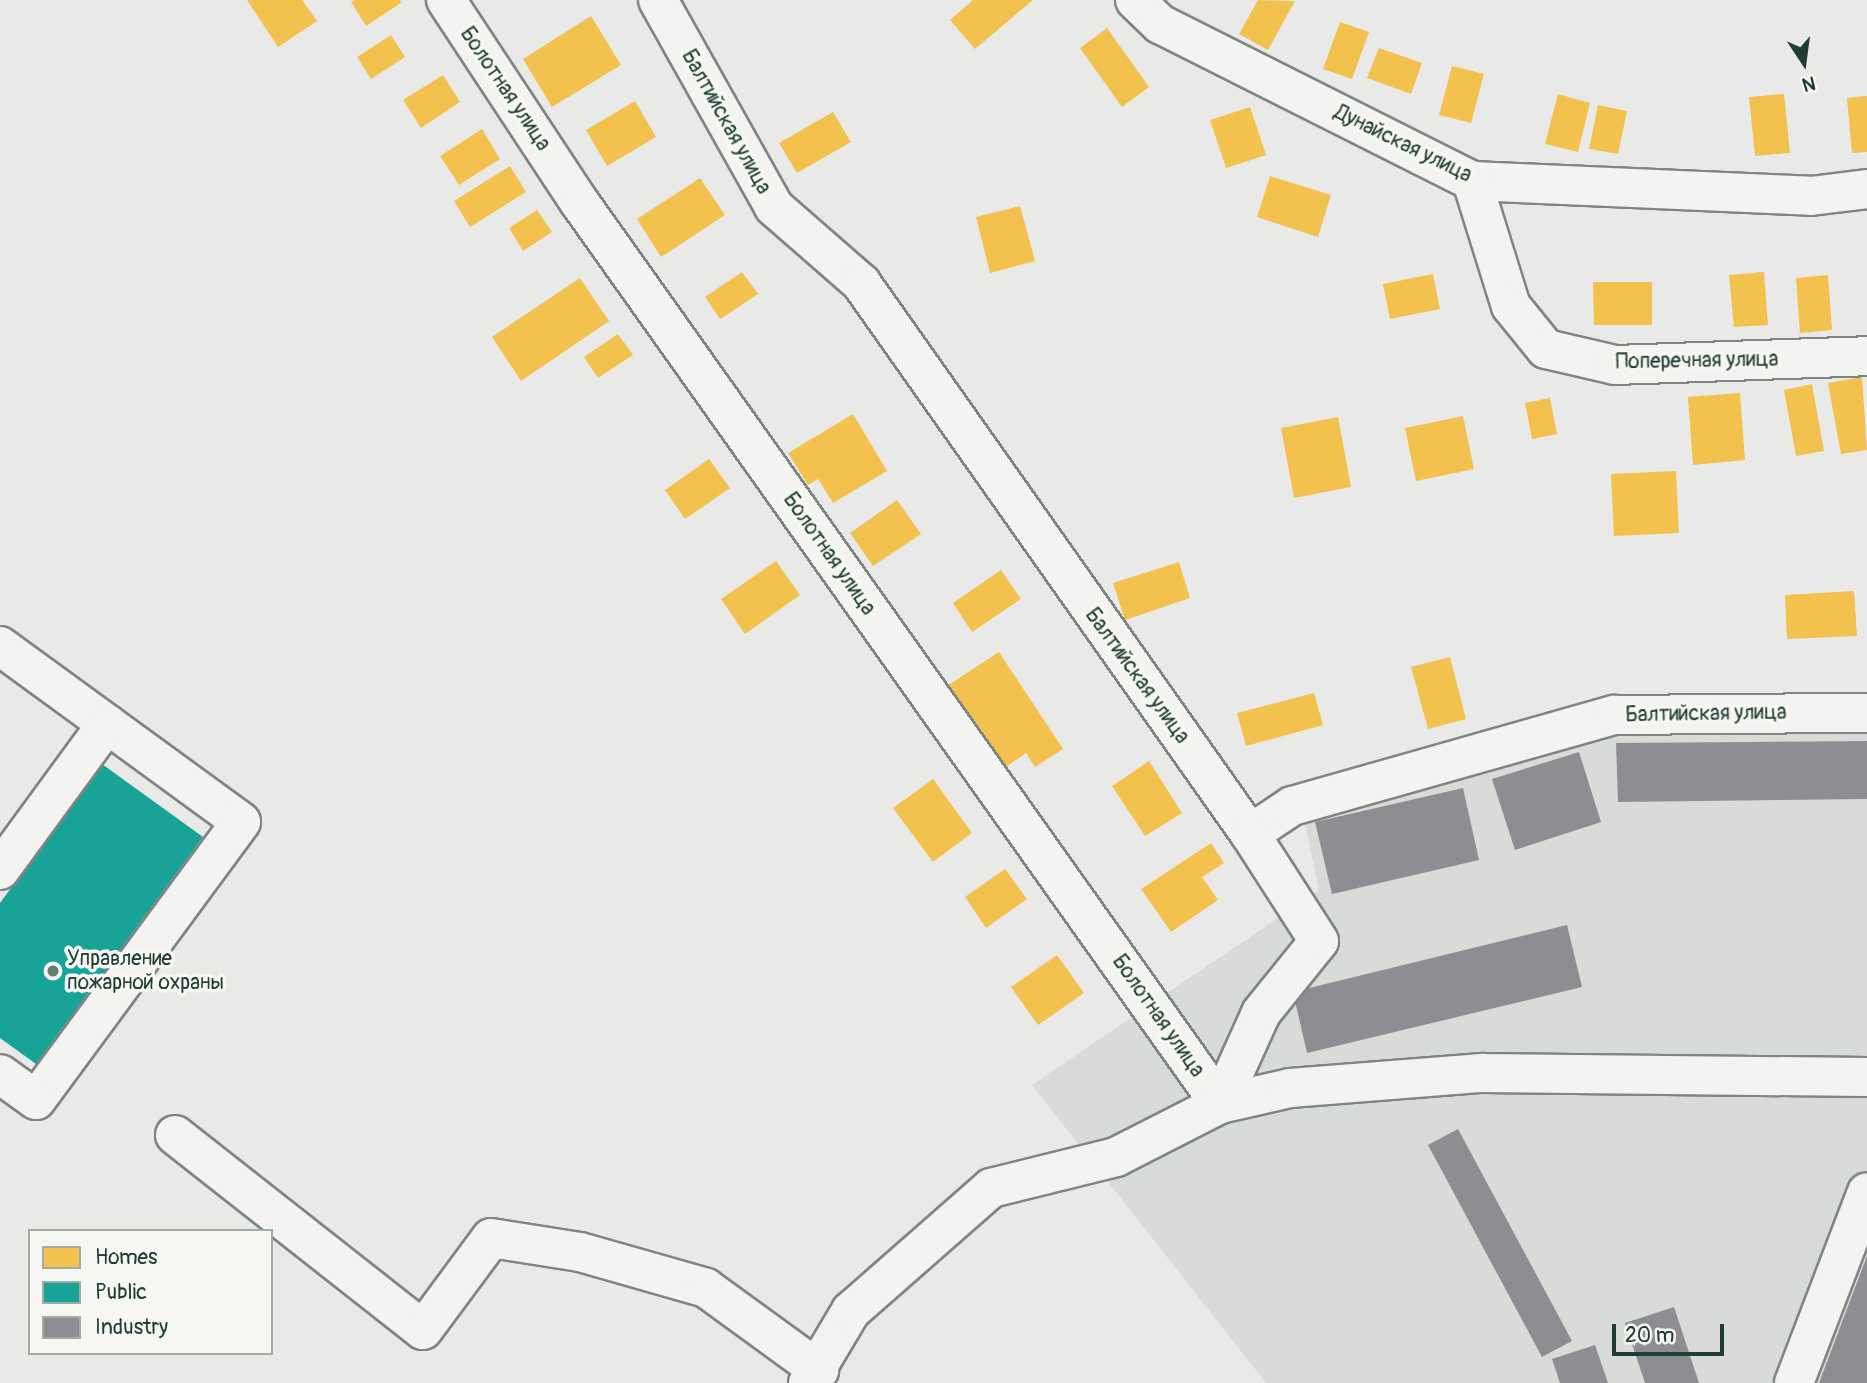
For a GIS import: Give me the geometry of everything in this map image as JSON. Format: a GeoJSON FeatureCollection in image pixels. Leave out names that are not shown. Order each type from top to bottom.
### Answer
{"type":"FeatureCollection","features":[{"type":"Feature","properties":{"kind":"street","name":"Болотная улица"},"geometry":{"type":"LineString","coordinates":[[446,0],[580,203],[1220,1104]]}},
{"type":"Feature","properties":{"kind":"street","name":"Балтийская улица"},"geometry":{"type":"LineString","coordinates":[[658,0],[774,207],[861,283],[1250,834],[1292,806],[1614,715],[1867,713]]}},
{"type":"Feature","properties":{"kind":"street","name":"Дунайская улица"},"geometry":{"type":"LineString","coordinates":[[1135,0],[1160,24],[1472,181],[1811,196],[1867,189]]}},
{"type":"Feature","properties":{"kind":"street","name":"Поперечная улица"},"geometry":{"type":"LineString","coordinates":[[1472,181],[1511,306],[1546,349],[1615,365],[1867,356]]}},
{"type":"Feature","properties":{"kind":"street"},"geometry":{"type":"LineString","coordinates":[[0,646],[240,821],[36,1100],[0,1074]]}},
{"type":"Feature","properties":{"kind":"street"},"geometry":{"type":"LineString","coordinates":[[0,870],[107,724]]}},
{"type":"Feature","properties":{"kind":"street"},"geometry":{"type":"LineString","coordinates":[[1220,1104],[1261,1013],[1319,941],[1250,834]]}},
{"type":"Feature","properties":{"kind":"street"},"geometry":{"type":"LineString","coordinates":[[174,1135],[423,1330],[491,1238],[580,1252],[706,1288],[813,1376],[851,1311],[991,1188],[1116,1157],[1220,1104],[1290,1088],[1482,1073],[1867,1077]]}},
{"type":"Feature","properties":{"kind":"street"},"geometry":{"type":"LineString","coordinates":[[1794,1383],[1867,1192]]}},
{"type":"Feature","properties":{"kind":"shaded area"},"geometry":{"type":"Polygon","coordinates":[[[1867,728],[1867,1383],[1266,1383],[1032,1085],[1319,890],[1303,816],[1616,732],[1867,728]]]}},
{"type":"Feature","properties":{"kind":"building: Homes"},"geometry":{"type":"Polygon","coordinates":[[[247,0],[302,0],[317,21],[278,47],[247,0]]]}},
{"type":"Feature","properties":{"kind":"building: Homes"},"geometry":{"type":"Polygon","coordinates":[[[400,0],[401,3],[366,26],[351,2],[400,0]]]}},
{"type":"Feature","properties":{"kind":"building: Homes"},"geometry":{"type":"Polygon","coordinates":[[[973,0],[1033,0],[975,49],[950,20],[973,0]]]}},
{"type":"Feature","properties":{"kind":"building: Homes"},"geometry":{"type":"Polygon","coordinates":[[[1258,0],[1295,1],[1268,50],[1239,34],[1258,0]]]}},
{"type":"Feature","properties":{"kind":"building: Homes"},"geometry":{"type":"Polygon","coordinates":[[[591,16],[621,65],[552,107],[523,59],[591,16]]]}},
{"type":"Feature","properties":{"kind":"building: Homes"},"geometry":{"type":"Polygon","coordinates":[[[1340,22],[1369,32],[1352,79],[1323,69],[1340,22]]]}},
{"type":"Feature","properties":{"kind":"building: Homes"},"geometry":{"type":"Polygon","coordinates":[[[1107,28],[1149,87],[1122,107],[1080,48],[1107,28]]]}},
{"type":"Feature","properties":{"kind":"building: Homes"},"geometry":{"type":"Polygon","coordinates":[[[391,35],[405,57],[371,79],[357,57],[391,35]]]}},
{"type":"Feature","properties":{"kind":"building: Homes"},"geometry":{"type":"Polygon","coordinates":[[[1379,48],[1422,63],[1411,94],[1367,78],[1379,48]]]}},
{"type":"Feature","properties":{"kind":"building: Homes"},"geometry":{"type":"Polygon","coordinates":[[[1452,66],[1484,74],[1471,123],[1439,115],[1452,66]]]}},
{"type":"Feature","properties":{"kind":"building: Homes"},"geometry":{"type":"Polygon","coordinates":[[[443,75],[460,102],[421,128],[403,100],[443,75]]]}},
{"type":"Feature","properties":{"kind":"building: Homes"},"geometry":{"type":"Polygon","coordinates":[[[1558,94],[1590,103],[1578,152],[1545,144],[1558,94]]]}},
{"type":"Feature","properties":{"kind":"building: Homes"},"geometry":{"type":"Polygon","coordinates":[[[1784,94],[1790,153],[1755,156],[1749,97],[1784,94]]]}},
{"type":"Feature","properties":{"kind":"building: Homes"},"geometry":{"type":"Polygon","coordinates":[[[1867,96],[1867,152],[1852,153],[1847,98],[1867,96]]]}},
{"type":"Feature","properties":{"kind":"building: Homes"},"geometry":{"type":"Polygon","coordinates":[[[635,101],[656,137],[607,166],[586,130],[635,101]]]}},
{"type":"Feature","properties":{"kind":"building: Homes"},"geometry":{"type":"Polygon","coordinates":[[[1598,105],[1627,111],[1618,154],[1589,149],[1598,105]]]}},
{"type":"Feature","properties":{"kind":"building: Homes"},"geometry":{"type":"Polygon","coordinates":[[[1250,107],[1266,155],[1226,168],[1210,120],[1250,107]]]}},
{"type":"Feature","properties":{"kind":"building: Homes"},"geometry":{"type":"Polygon","coordinates":[[[833,112],[851,142],[797,173],[779,143],[833,112]]]}},
{"type":"Feature","properties":{"kind":"building: Homes"},"geometry":{"type":"Polygon","coordinates":[[[482,129],[500,159],[459,185],[440,156],[482,129]]]}},
{"type":"Feature","properties":{"kind":"building: Homes"},"geometry":{"type":"Polygon","coordinates":[[[510,166],[526,192],[470,227],[454,201],[510,166]]]}},
{"type":"Feature","properties":{"kind":"building: Homes"},"geometry":{"type":"Polygon","coordinates":[[[1270,176],[1331,195],[1318,237],[1257,217],[1270,176]]]}},
{"type":"Feature","properties":{"kind":"building: Homes"},"geometry":{"type":"Polygon","coordinates":[[[700,178],[725,215],[661,257],[637,219],[700,178]]]}},
{"type":"Feature","properties":{"kind":"building: Homes"},"geometry":{"type":"Polygon","coordinates":[[[1020,206],[1035,261],[990,273],[976,217],[1020,206]]]}},
{"type":"Feature","properties":{"kind":"building: Homes"},"geometry":{"type":"Polygon","coordinates":[[[537,210],[552,232],[523,251],[509,228],[537,210]]]}},
{"type":"Feature","properties":{"kind":"building: Homes"},"geometry":{"type":"Polygon","coordinates":[[[742,272],[758,294],[720,319],[705,297],[742,272]]]}},
{"type":"Feature","properties":{"kind":"building: Homes"},"geometry":{"type":"Polygon","coordinates":[[[1764,272],[1768,325],[1734,327],[1729,275],[1764,272]]]}},
{"type":"Feature","properties":{"kind":"building: Homes"},"geometry":{"type":"Polygon","coordinates":[[[1433,274],[1440,309],[1390,319],[1383,284],[1433,274]]]}},
{"type":"Feature","properties":{"kind":"building: Homes"},"geometry":{"type":"Polygon","coordinates":[[[1828,275],[1832,330],[1800,333],[1796,278],[1828,275]]]}},
{"type":"Feature","properties":{"kind":"building: Homes"},"geometry":{"type":"Polygon","coordinates":[[[580,278],[609,321],[521,381],[492,337],[580,278]]]}},
{"type":"Feature","properties":{"kind":"building: Homes"},"geometry":{"type":"Polygon","coordinates":[[[1593,282],[1652,282],[1652,325],[1594,325],[1593,282]]]}},
{"type":"Feature","properties":{"kind":"building: Homes"},"geometry":{"type":"Polygon","coordinates":[[[618,334],[633,355],[598,378],[584,357],[618,334]]]}},
{"type":"Feature","properties":{"kind":"building: Homes"},"geometry":{"type":"Polygon","coordinates":[[[1862,377],[1867,450],[1841,454],[1828,383],[1862,377]]]}},
{"type":"Feature","properties":{"kind":"building: Homes"},"geometry":{"type":"Polygon","coordinates":[[[1812,384],[1824,451],[1796,456],[1784,390],[1812,384]]]}},
{"type":"Feature","properties":{"kind":"building: Homes"},"geometry":{"type":"Polygon","coordinates":[[[1740,393],[1745,460],[1693,465],[1688,397],[1740,393]]]}},
{"type":"Feature","properties":{"kind":"building: Homes"},"geometry":{"type":"Polygon","coordinates":[[[1550,398],[1557,434],[1532,439],[1525,403],[1550,398]]]}},
{"type":"Feature","properties":{"kind":"building: Homes"},"geometry":{"type":"Polygon","coordinates":[[[853,414],[887,471],[833,503],[818,479],[808,485],[788,453],[853,414]]]}},
{"type":"Feature","properties":{"kind":"building: Homes"},"geometry":{"type":"Polygon","coordinates":[[[1463,416],[1474,469],[1416,481],[1405,428],[1463,416]]]}},
{"type":"Feature","properties":{"kind":"building: Homes"},"geometry":{"type":"Polygon","coordinates":[[[1338,417],[1351,487],[1294,498],[1281,428],[1338,417]]]}},
{"type":"Feature","properties":{"kind":"building: Homes"},"geometry":{"type":"Polygon","coordinates":[[[709,459],[730,488],[685,519],[665,490],[709,459]]]}},
{"type":"Feature","properties":{"kind":"building: Homes"},"geometry":{"type":"Polygon","coordinates":[[[1676,471],[1679,533],[1614,536],[1611,474],[1676,471]]]}},
{"type":"Feature","properties":{"kind":"building: Homes"},"geometry":{"type":"Polygon","coordinates":[[[897,500],[921,534],[873,566],[850,533],[897,500]]]}},
{"type":"Feature","properties":{"kind":"building: Homes"},"geometry":{"type":"Polygon","coordinates":[[[776,561],[800,595],[745,634],[721,599],[776,561]]]}},
{"type":"Feature","properties":{"kind":"building: Homes"},"geometry":{"type":"Polygon","coordinates":[[[1179,562],[1190,598],[1125,620],[1113,583],[1179,562]]]}},
{"type":"Feature","properties":{"kind":"building: Homes"},"geometry":{"type":"Polygon","coordinates":[[[1001,570],[1021,599],[972,632],[953,603],[1001,570]]]}},
{"type":"Feature","properties":{"kind":"building: Homes"},"geometry":{"type":"Polygon","coordinates":[[[1854,591],[1857,636],[1787,639],[1785,595],[1854,591]]]}},
{"type":"Feature","properties":{"kind":"building: Homes"},"geometry":{"type":"Polygon","coordinates":[[[999,652],[1063,749],[1035,767],[1026,753],[1003,769],[947,686],[999,652]]]}},
{"type":"Feature","properties":{"kind":"building: Homes"},"geometry":{"type":"Polygon","coordinates":[[[1450,657],[1466,719],[1428,729],[1411,667],[1450,657]]]}},
{"type":"Feature","properties":{"kind":"building: Homes"},"geometry":{"type":"Polygon","coordinates":[[[1314,693],[1323,725],[1246,746],[1237,713],[1314,693]]]}},
{"type":"Feature","properties":{"kind":"building: Homes"},"geometry":{"type":"Polygon","coordinates":[[[1149,761],[1182,813],[1145,836],[1112,786],[1149,761]]]}},
{"type":"Feature","properties":{"kind":"building: Homes"},"geometry":{"type":"Polygon","coordinates":[[[933,779],[972,833],[933,862],[893,808],[933,779]]]}},
{"type":"Feature","properties":{"kind":"building: Homes"},"geometry":{"type":"Polygon","coordinates":[[[1211,843],[1224,863],[1202,877],[1218,900],[1171,932],[1141,889],[1211,843]]]}},
{"type":"Feature","properties":{"kind":"building: Homes"},"geometry":{"type":"Polygon","coordinates":[[[1005,869],[1027,899],[986,928],[965,897],[1005,869]]]}},
{"type":"Feature","properties":{"kind":"building: Homes"},"geometry":{"type":"Polygon","coordinates":[[[1057,955],[1084,993],[1038,1025],[1011,987],[1057,955]]]}},
{"type":"Feature","properties":{"kind":"building: Public","name":"Управление пожарной охраны"},"geometry":{"type":"Polygon","coordinates":[[[102,764],[203,837],[36,1064],[0,1038],[0,903],[102,764]]]}},
{"type":"Feature","properties":{"kind":"building: Industry"},"geometry":{"type":"Polygon","coordinates":[[[1867,741],[1867,799],[1618,802],[1616,743],[1867,741]]]}},
{"type":"Feature","properties":{"kind":"building: Industry"},"geometry":{"type":"Polygon","coordinates":[[[1579,752],[1601,822],[1515,850],[1492,779],[1579,752]]]}},
{"type":"Feature","properties":{"kind":"building: Industry"},"geometry":{"type":"Polygon","coordinates":[[[1463,788],[1479,860],[1332,894],[1315,822],[1463,788]]]}},
{"type":"Feature","properties":{"kind":"building: Industry"},"geometry":{"type":"Polygon","coordinates":[[[1567,925],[1582,987],[1307,1053],[1293,992],[1567,925]]]}},
{"type":"Feature","properties":{"kind":"building: Industry"},"geometry":{"type":"Polygon","coordinates":[[[1458,1129],[1572,1341],[1542,1357],[1428,1145],[1458,1129]]]}},
{"type":"Feature","properties":{"kind":"building: Industry"},"geometry":{"type":"Polygon","coordinates":[[[1867,1256],[1867,1383],[1819,1383],[1867,1256]]]}},
{"type":"Feature","properties":{"kind":"building: Industry"},"geometry":{"type":"Polygon","coordinates":[[[1674,1307],[1699,1383],[1645,1383],[1625,1323],[1674,1307]]]}},
{"type":"Feature","properties":{"kind":"building: Industry"},"geometry":{"type":"Polygon","coordinates":[[[1595,1345],[1608,1383],[1560,1383],[1552,1359],[1595,1345]]]}},
{"type":"Feature","properties":{"kind":"place","name":"Управление пожарной охраны"},"geometry":{"type":"Point","coordinates":[53,971]}}]}
